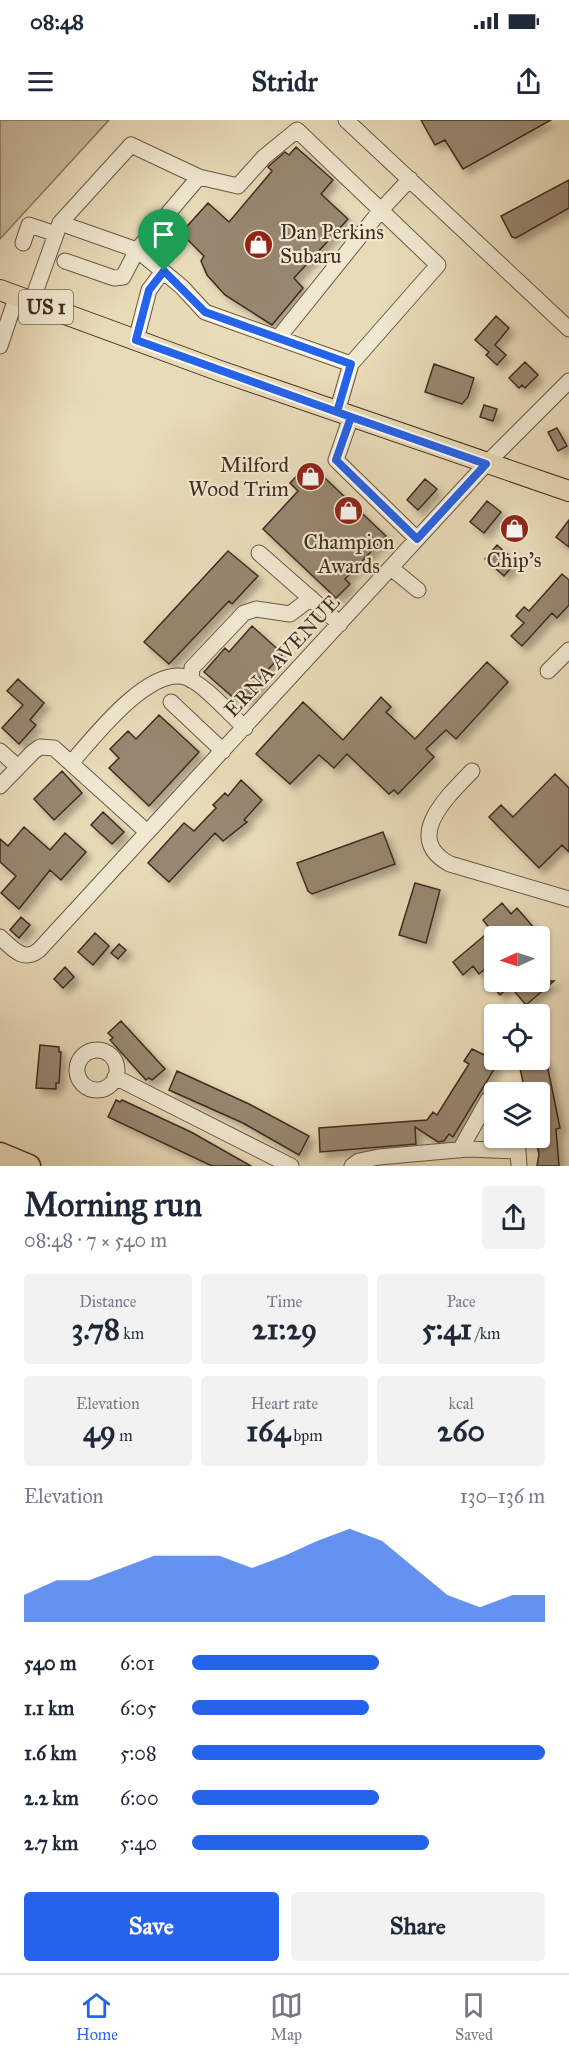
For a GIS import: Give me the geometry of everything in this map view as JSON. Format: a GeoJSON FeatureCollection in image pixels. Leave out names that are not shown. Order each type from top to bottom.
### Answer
{"type":"FeatureCollection","features":[{"type":"Feature","properties":{"kind":"highway"},"geometry":{"type":"LineString","coordinates":[[0,1154],[29,1166]]}},
{"type":"Feature","properties":{"kind":"main road","name":"US 1"},"geometry":{"type":"LineString","coordinates":[[16,295],[344,414],[569,491]]}},
{"type":"Feature","properties":{"kind":"street"},"geometry":{"type":"LineString","coordinates":[[346,120],[569,329]]}},
{"type":"Feature","properties":{"kind":"street"},"geometry":{"type":"LineString","coordinates":[[0,345],[16,295],[58,229],[131,145],[199,177],[238,186],[264,157],[297,130],[438,265],[351,364],[336,460],[417,539]]}},
{"type":"Feature","properties":{"kind":"street"},"geometry":{"type":"LineString","coordinates":[[65,261],[114,278],[123,277],[137,250],[199,177]]}},
{"type":"Feature","properties":{"kind":"street"},"geometry":{"type":"LineString","coordinates":[[279,337],[381,210],[410,179]]}},
{"type":"Feature","properties":{"kind":"street"},"geometry":{"type":"LineString","coordinates":[[23,243],[29,225],[58,229],[137,250],[164,271],[205,312],[351,364]]}},
{"type":"Feature","properties":{"kind":"street"},"geometry":{"type":"LineString","coordinates":[[136,340],[149,290],[164,271]]}},
{"type":"Feature","properties":{"kind":"street","name":"ERNA AVENUE"},"geometry":{"type":"LineString","coordinates":[[0,937],[16,952],[26,956],[39,950],[486,464],[569,381]]}},
{"type":"Feature","properties":{"kind":"street"},"geometry":{"type":"LineString","coordinates":[[259,553],[340,624]]}},
{"type":"Feature","properties":{"kind":"street"},"geometry":{"type":"LineString","coordinates":[[392,568],[418,590]]}},
{"type":"Feature","properties":{"kind":"street"},"geometry":{"type":"LineString","coordinates":[[191,680],[192,668],[243,614],[256,609],[290,614],[311,598]]}},
{"type":"Feature","properties":{"kind":"street"},"geometry":{"type":"LineString","coordinates":[[548,671],[569,650]]}},
{"type":"Feature","properties":{"kind":"street"},"geometry":{"type":"LineString","coordinates":[[72,762],[131,698],[167,678],[178,676],[191,680],[245,728]]}},
{"type":"Feature","properties":{"kind":"street"},"geometry":{"type":"LineString","coordinates":[[171,702],[223,751]]}},
{"type":"Feature","properties":{"kind":"street"},"geometry":{"type":"LineString","coordinates":[[0,786],[40,747],[54,747],[147,832]]}},
{"type":"Feature","properties":{"kind":"street"},"geometry":{"type":"LineString","coordinates":[[0,751],[18,767]]}},
{"type":"Feature","properties":{"kind":"street"},"geometry":{"type":"LineString","coordinates":[[472,771],[434,815],[430,840],[438,855],[450,864],[569,899]]}},
{"type":"Feature","properties":{"kind":"street"},"geometry":{"type":"LineString","coordinates":[[115,1077],[291,1166]]}},
{"type":"Feature","properties":{"kind":"street"},"geometry":{"type":"LineString","coordinates":[[460,1150],[484,1107]]}},
{"type":"Feature","properties":{"kind":"street"},"geometry":{"type":"LineString","coordinates":[[352,1166],[368,1158],[460,1150],[518,1151]]}},
{"type":"Feature","properties":{"kind":"shaded area"},"geometry":{"type":"Polygon","coordinates":[[[0,120],[109,120],[0,239],[0,120]]]}},
{"type":"Feature","properties":{"kind":"building"},"geometry":{"type":"Polygon","coordinates":[[[421,120],[551,120],[463,169],[445,140],[435,145],[421,120]]]}},
{"type":"Feature","properties":{"kind":"building","name":"Dan Perkins Subaru"},"geometry":{"type":"Polygon","coordinates":[[[296,147],[333,180],[321,194],[348,219],[294,278],[303,288],[272,325],[225,295],[207,275],[201,261],[204,256],[181,233],[208,203],[229,222],[272,171],[268,167],[285,152],[289,155],[296,147]]]}},
{"type":"Feature","properties":{"kind":"building"},"geometry":{"type":"Polygon","coordinates":[[[569,180],[569,208],[516,238],[512,237],[501,216],[569,180]]]}},
{"type":"Feature","properties":{"kind":"building"},"geometry":{"type":"Polygon","coordinates":[[[496,316],[509,328],[495,345],[506,355],[497,365],[486,355],[489,352],[475,340],[496,316]]]}},
{"type":"Feature","properties":{"kind":"building"},"geometry":{"type":"Polygon","coordinates":[[[525,362],[538,375],[525,388],[522,385],[519,388],[509,378],[525,362]]]}},
{"type":"Feature","properties":{"kind":"building"},"geometry":{"type":"Polygon","coordinates":[[[434,364],[474,378],[468,397],[462,404],[425,392],[434,364]]]}},
{"type":"Feature","properties":{"kind":"building"},"geometry":{"type":"Polygon","coordinates":[[[484,405],[497,409],[493,421],[480,417],[484,405]]]}},
{"type":"Feature","properties":{"kind":"building"},"geometry":{"type":"Polygon","coordinates":[[[557,428],[567,446],[558,451],[548,432],[557,428]]]}},
{"type":"Feature","properties":{"kind":"building"},"geometry":{"type":"Polygon","coordinates":[[[309,463],[386,536],[345,579],[350,584],[336,598],[263,529],[298,491],[290,483],[309,463]]]}},
{"type":"Feature","properties":{"kind":"building"},"geometry":{"type":"Polygon","coordinates":[[[425,479],[437,489],[418,510],[407,500],[425,479]]]}},
{"type":"Feature","properties":{"kind":"building"},"geometry":{"type":"Polygon","coordinates":[[[487,501],[501,512],[484,533],[470,522],[487,501]]]}},
{"type":"Feature","properties":{"kind":"building"},"geometry":{"type":"Polygon","coordinates":[[[569,520],[569,547],[556,537],[569,520]]]}},
{"type":"Feature","properties":{"kind":"building"},"geometry":{"type":"Polygon","coordinates":[[[497,545],[516,562],[504,576],[485,559],[497,545]]]}},
{"type":"Feature","properties":{"kind":"building"},"geometry":{"type":"Polygon","coordinates":[[[228,551],[258,576],[232,604],[229,601],[169,664],[144,642],[228,551]]]}},
{"type":"Feature","properties":{"kind":"building"},"geometry":{"type":"Polygon","coordinates":[[[562,574],[569,580],[569,605],[557,618],[552,613],[522,646],[511,636],[524,623],[516,616],[524,607],[529,611],[562,574]]]}},
{"type":"Feature","properties":{"kind":"building"},"geometry":{"type":"Polygon","coordinates":[[[252,626],[283,654],[259,679],[262,682],[247,699],[241,694],[235,699],[204,672],[225,648],[229,652],[252,626]]]}},
{"type":"Feature","properties":{"kind":"building"},"geometry":{"type":"Polygon","coordinates":[[[487,662],[508,682],[456,739],[446,730],[426,749],[434,757],[398,794],[394,790],[389,794],[347,754],[334,768],[319,755],[290,784],[256,754],[303,702],[343,740],[381,697],[391,707],[386,712],[415,739],[487,662]]]}},
{"type":"Feature","properties":{"kind":"building"},"geometry":{"type":"Polygon","coordinates":[[[18,679],[44,703],[30,720],[36,725],[19,744],[2,728],[23,705],[7,691],[18,679]]]}},
{"type":"Feature","properties":{"kind":"building"},"geometry":{"type":"Polygon","coordinates":[[[159,715],[199,752],[149,806],[109,768],[119,758],[110,749],[128,731],[136,739],[159,715]]]}},
{"type":"Feature","properties":{"kind":"building"},"geometry":{"type":"Polygon","coordinates":[[[62,771],[82,793],[54,820],[34,799],[62,771]]]}},
{"type":"Feature","properties":{"kind":"building"},"geometry":{"type":"Polygon","coordinates":[[[555,774],[569,788],[569,852],[562,845],[539,868],[489,817],[501,805],[513,817],[555,774]]]}},
{"type":"Feature","properties":{"kind":"building"},"geometry":{"type":"Polygon","coordinates":[[[241,780],[262,800],[244,820],[247,822],[223,841],[215,833],[169,882],[148,863],[184,823],[194,831],[216,808],[213,805],[225,793],[228,796],[241,780]]]}},
{"type":"Feature","properties":{"kind":"building"},"geometry":{"type":"Polygon","coordinates":[[[103,812],[124,832],[112,844],[91,825],[103,812]]]}},
{"type":"Feature","properties":{"kind":"building"},"geometry":{"type":"Polygon","coordinates":[[[24,827],[50,850],[65,833],[86,852],[61,880],[50,870],[19,909],[1,893],[16,876],[0,862],[0,839],[8,846],[24,827]]]}},
{"type":"Feature","properties":{"kind":"building"},"geometry":{"type":"Polygon","coordinates":[[[383,832],[395,864],[312,894],[308,891],[297,863],[383,832]]]}},
{"type":"Feature","properties":{"kind":"building"},"geometry":{"type":"Polygon","coordinates":[[[415,883],[440,890],[426,943],[399,935],[415,883]]]}},
{"type":"Feature","properties":{"kind":"building"},"geometry":{"type":"Polygon","coordinates":[[[502,903],[511,914],[517,908],[532,926],[488,926],[483,920],[502,903]]]}},
{"type":"Feature","properties":{"kind":"building"},"geometry":{"type":"Polygon","coordinates":[[[21,917],[30,925],[19,938],[10,930],[21,917]]]}},
{"type":"Feature","properties":{"kind":"building"},"geometry":{"type":"Polygon","coordinates":[[[95,933],[109,946],[93,965],[78,952],[95,933]]]}},
{"type":"Feature","properties":{"kind":"building"},"geometry":{"type":"Polygon","coordinates":[[[484,936],[484,970],[479,974],[473,966],[463,975],[453,962],[484,936]]]}},
{"type":"Feature","properties":{"kind":"building"},"geometry":{"type":"Polygon","coordinates":[[[119,944],[126,950],[118,959],[111,953],[119,944]]]}},
{"type":"Feature","properties":{"kind":"building"},"geometry":{"type":"Polygon","coordinates":[[[65,967],[74,977],[63,988],[54,979],[65,967]]]}},
{"type":"Feature","properties":{"kind":"building"},"geometry":{"type":"Polygon","coordinates":[[[515,992],[541,992],[527,1004],[515,992]]]}},
{"type":"Feature","properties":{"kind":"building"},"geometry":{"type":"Polygon","coordinates":[[[121,1021],[165,1069],[152,1080],[149,1078],[146,1080],[110,1040],[113,1038],[108,1033],[121,1021]]]}},
{"type":"Feature","properties":{"kind":"building"},"geometry":{"type":"Polygon","coordinates":[[[40,1045],[59,1047],[59,1052],[61,1052],[59,1083],[56,1083],[56,1089],[36,1088],[40,1045]]]}},
{"type":"Feature","properties":{"kind":"building"},"geometry":{"type":"Polygon","coordinates":[[[472,1049],[484,1055],[484,1070],[494,1070],[486,1082],[484,1082],[484,1086],[453,1137],[449,1134],[444,1141],[438,1142],[415,1127],[416,1144],[320,1152],[319,1128],[427,1120],[433,1112],[437,1115],[469,1064],[464,1061],[472,1049]]]}},
{"type":"Feature","properties":{"kind":"building"},"geometry":{"type":"Polygon","coordinates":[[[520,1070],[548,1070],[560,1128],[556,1129],[559,1166],[537,1166],[538,1148],[550,1148],[550,1082],[523,1082],[520,1070]]]}},
{"type":"Feature","properties":{"kind":"building"},"geometry":{"type":"Polygon","coordinates":[[[177,1071],[249,1104],[309,1136],[299,1155],[243,1123],[169,1090],[177,1071]]]}},
{"type":"Feature","properties":{"kind":"building"},"geometry":{"type":"Polygon","coordinates":[[[116,1100],[120,1102],[122,1100],[191,1132],[251,1166],[212,1166],[108,1117],[116,1100]]]}},
{"type":"Feature","properties":{"kind":"place","name":"Dan Perkins Subaru"},"geometry":{"type":"Point","coordinates":[259,244]}},
{"type":"Feature","properties":{"kind":"place","name":"Milford Wood Trim"},"geometry":{"type":"Point","coordinates":[310,477]}},
{"type":"Feature","properties":{"kind":"place","name":"Champion Awards"},"geometry":{"type":"Point","coordinates":[349,511]}},
{"type":"Feature","properties":{"kind":"place","name":"Chip's"},"geometry":{"type":"Point","coordinates":[514,529]}},
{"type":"Feature","properties":{"kind":"route"},"geometry":{"type":"LineString","coordinates":[[164,271],[205,312],[310,347],[351,364],[337,412],[486,464],[417,539],[336,460],[351,417],[220,371],[136,340],[149,290],[164,271]]}}]}
